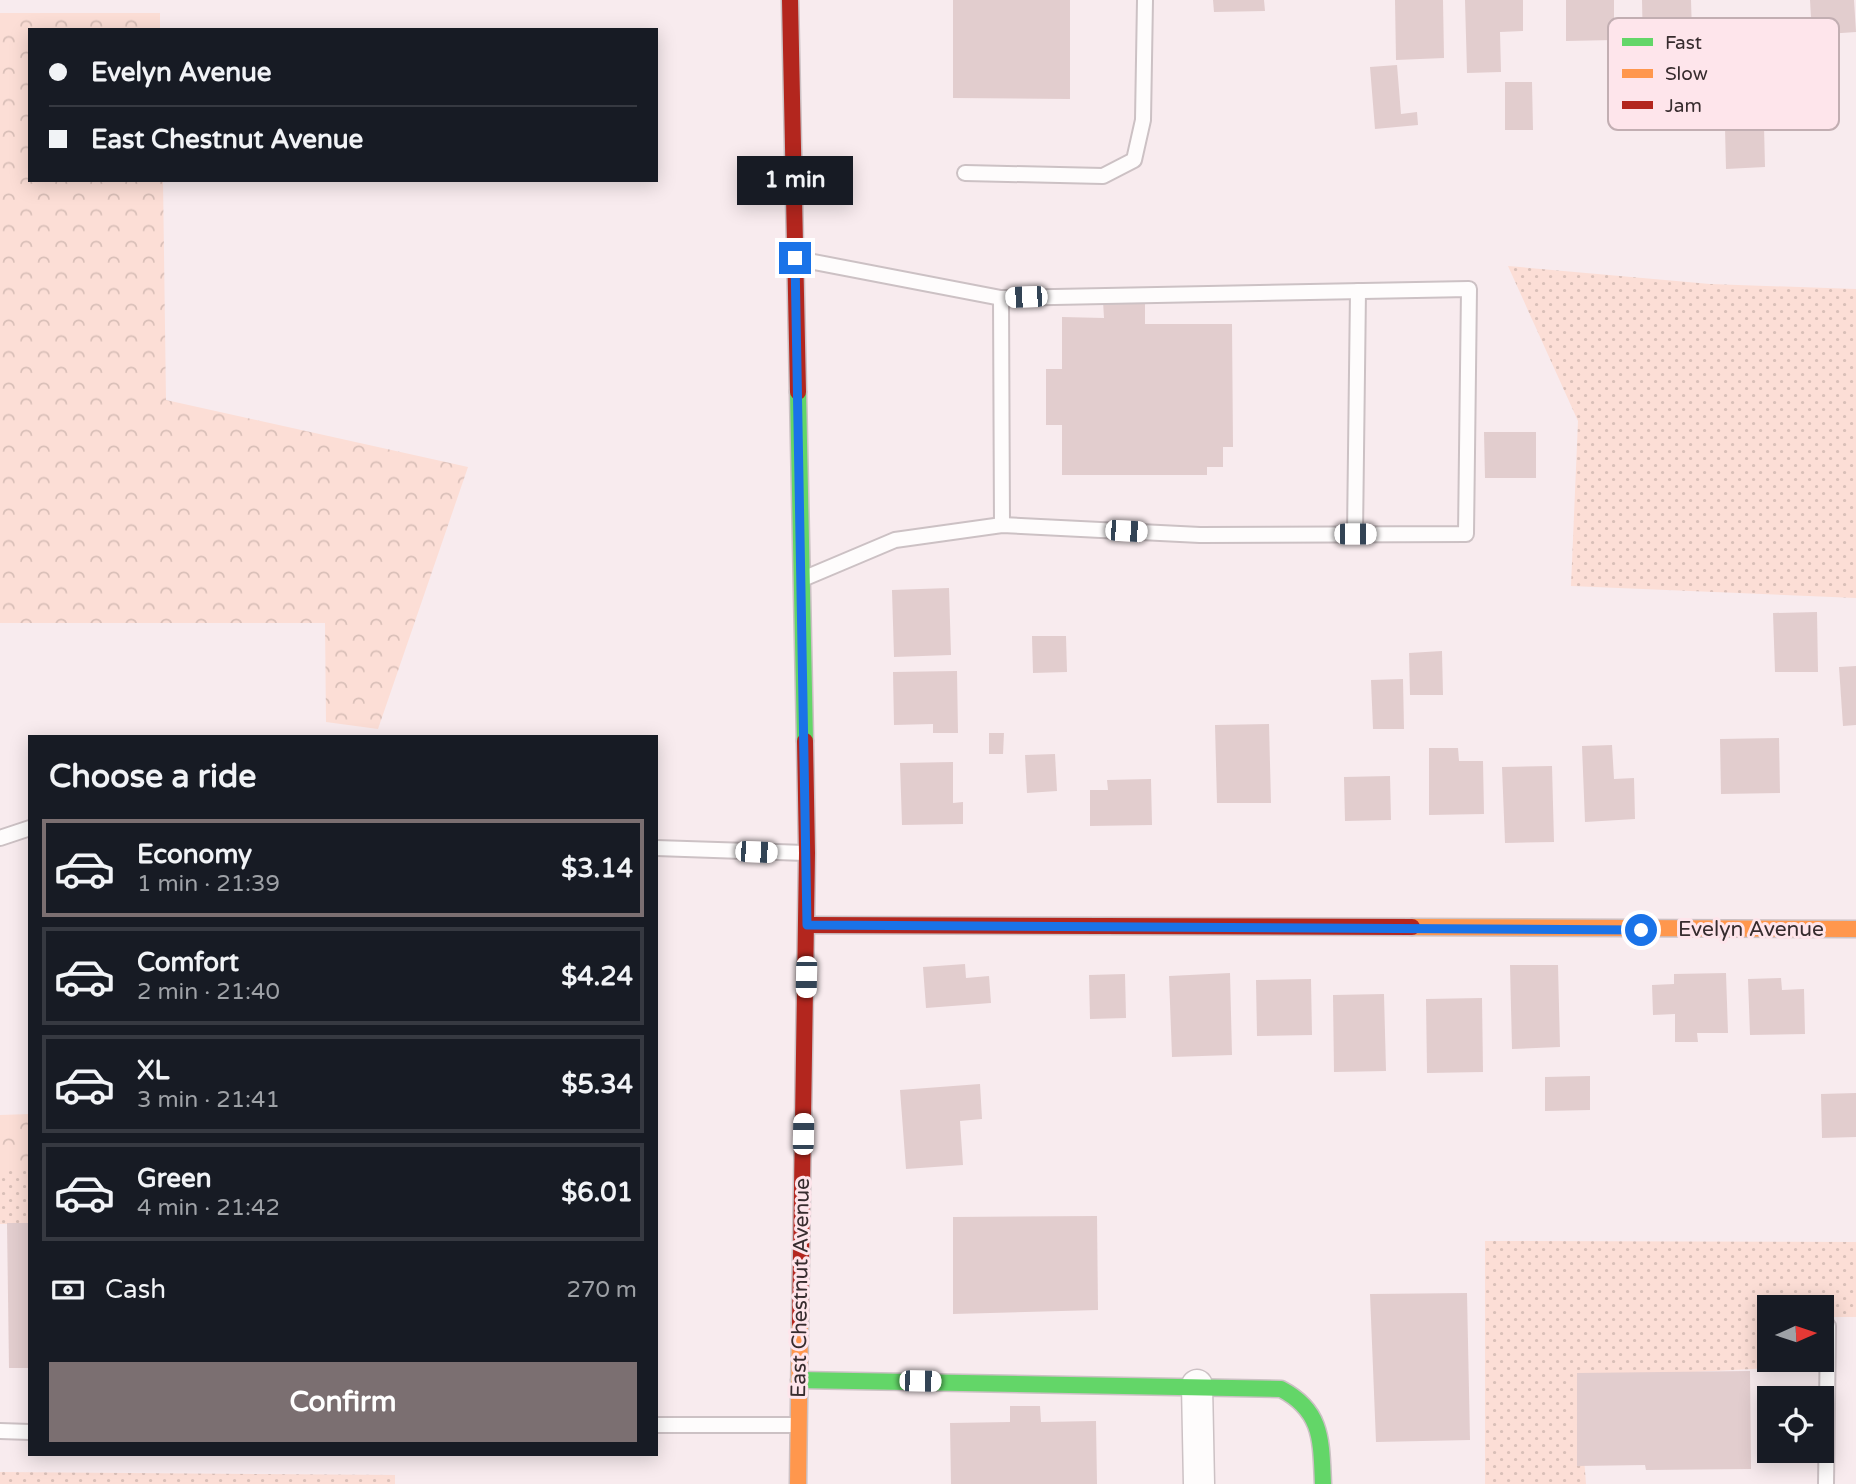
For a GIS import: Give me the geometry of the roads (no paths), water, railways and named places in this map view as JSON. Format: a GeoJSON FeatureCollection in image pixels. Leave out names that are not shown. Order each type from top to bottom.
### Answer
{"type":"FeatureCollection","features":[{"type":"Feature","properties":{"kind":"street","name":"East Chestnut Avenue"},"geometry":{"type":"LineString","coordinates":[[790,0],[807,853],[798,1484]]}},
{"type":"Feature","properties":{"kind":"street","name":"Evelyn Avenue"},"geometry":{"type":"LineString","coordinates":[[807,925],[1856,929]]}},
{"type":"Feature","properties":{"kind":"street"},"geometry":{"type":"LineString","coordinates":[[799,1380],[1269,1387],[1298,1396],[1310,1407],[1319,1426],[1323,1484]]}},
{"type":"Feature","properties":{"kind":"street"},"geometry":{"type":"LineString","coordinates":[[1197,1385],[1199,1484]]}},
{"type":"Feature","properties":{"kind":"lane"},"geometry":{"type":"LineString","coordinates":[[965,173],[1103,176],[1134,160],[1143,120],[1145,0]]}},
{"type":"Feature","properties":{"kind":"lane"},"geometry":{"type":"LineString","coordinates":[[795,258],[1000,298],[1469,289],[1466,534],[1200,535],[1002,526],[895,540],[801,580]]}},
{"type":"Feature","properties":{"kind":"lane"},"geometry":{"type":"LineString","coordinates":[[1355,534],[1358,290]]}},
{"type":"Feature","properties":{"kind":"lane"},"geometry":{"type":"LineString","coordinates":[[1000,298],[1002,526]]}},
{"type":"Feature","properties":{"kind":"lane"},"geometry":{"type":"LineString","coordinates":[[0,838],[28,829]]}},
{"type":"Feature","properties":{"kind":"lane"},"geometry":{"type":"LineString","coordinates":[[658,848],[807,853]]}},
{"type":"Feature","properties":{"kind":"lane"},"geometry":{"type":"LineString","coordinates":[[1826,1484],[1827,1372]]}},
{"type":"Feature","properties":{"kind":"lane"},"geometry":{"type":"LineString","coordinates":[[658,1424],[798,1425]]}},
{"type":"Feature","properties":{"kind":"lane"},"geometry":{"type":"LineString","coordinates":[[0,1430],[28,1432]]}}]}
